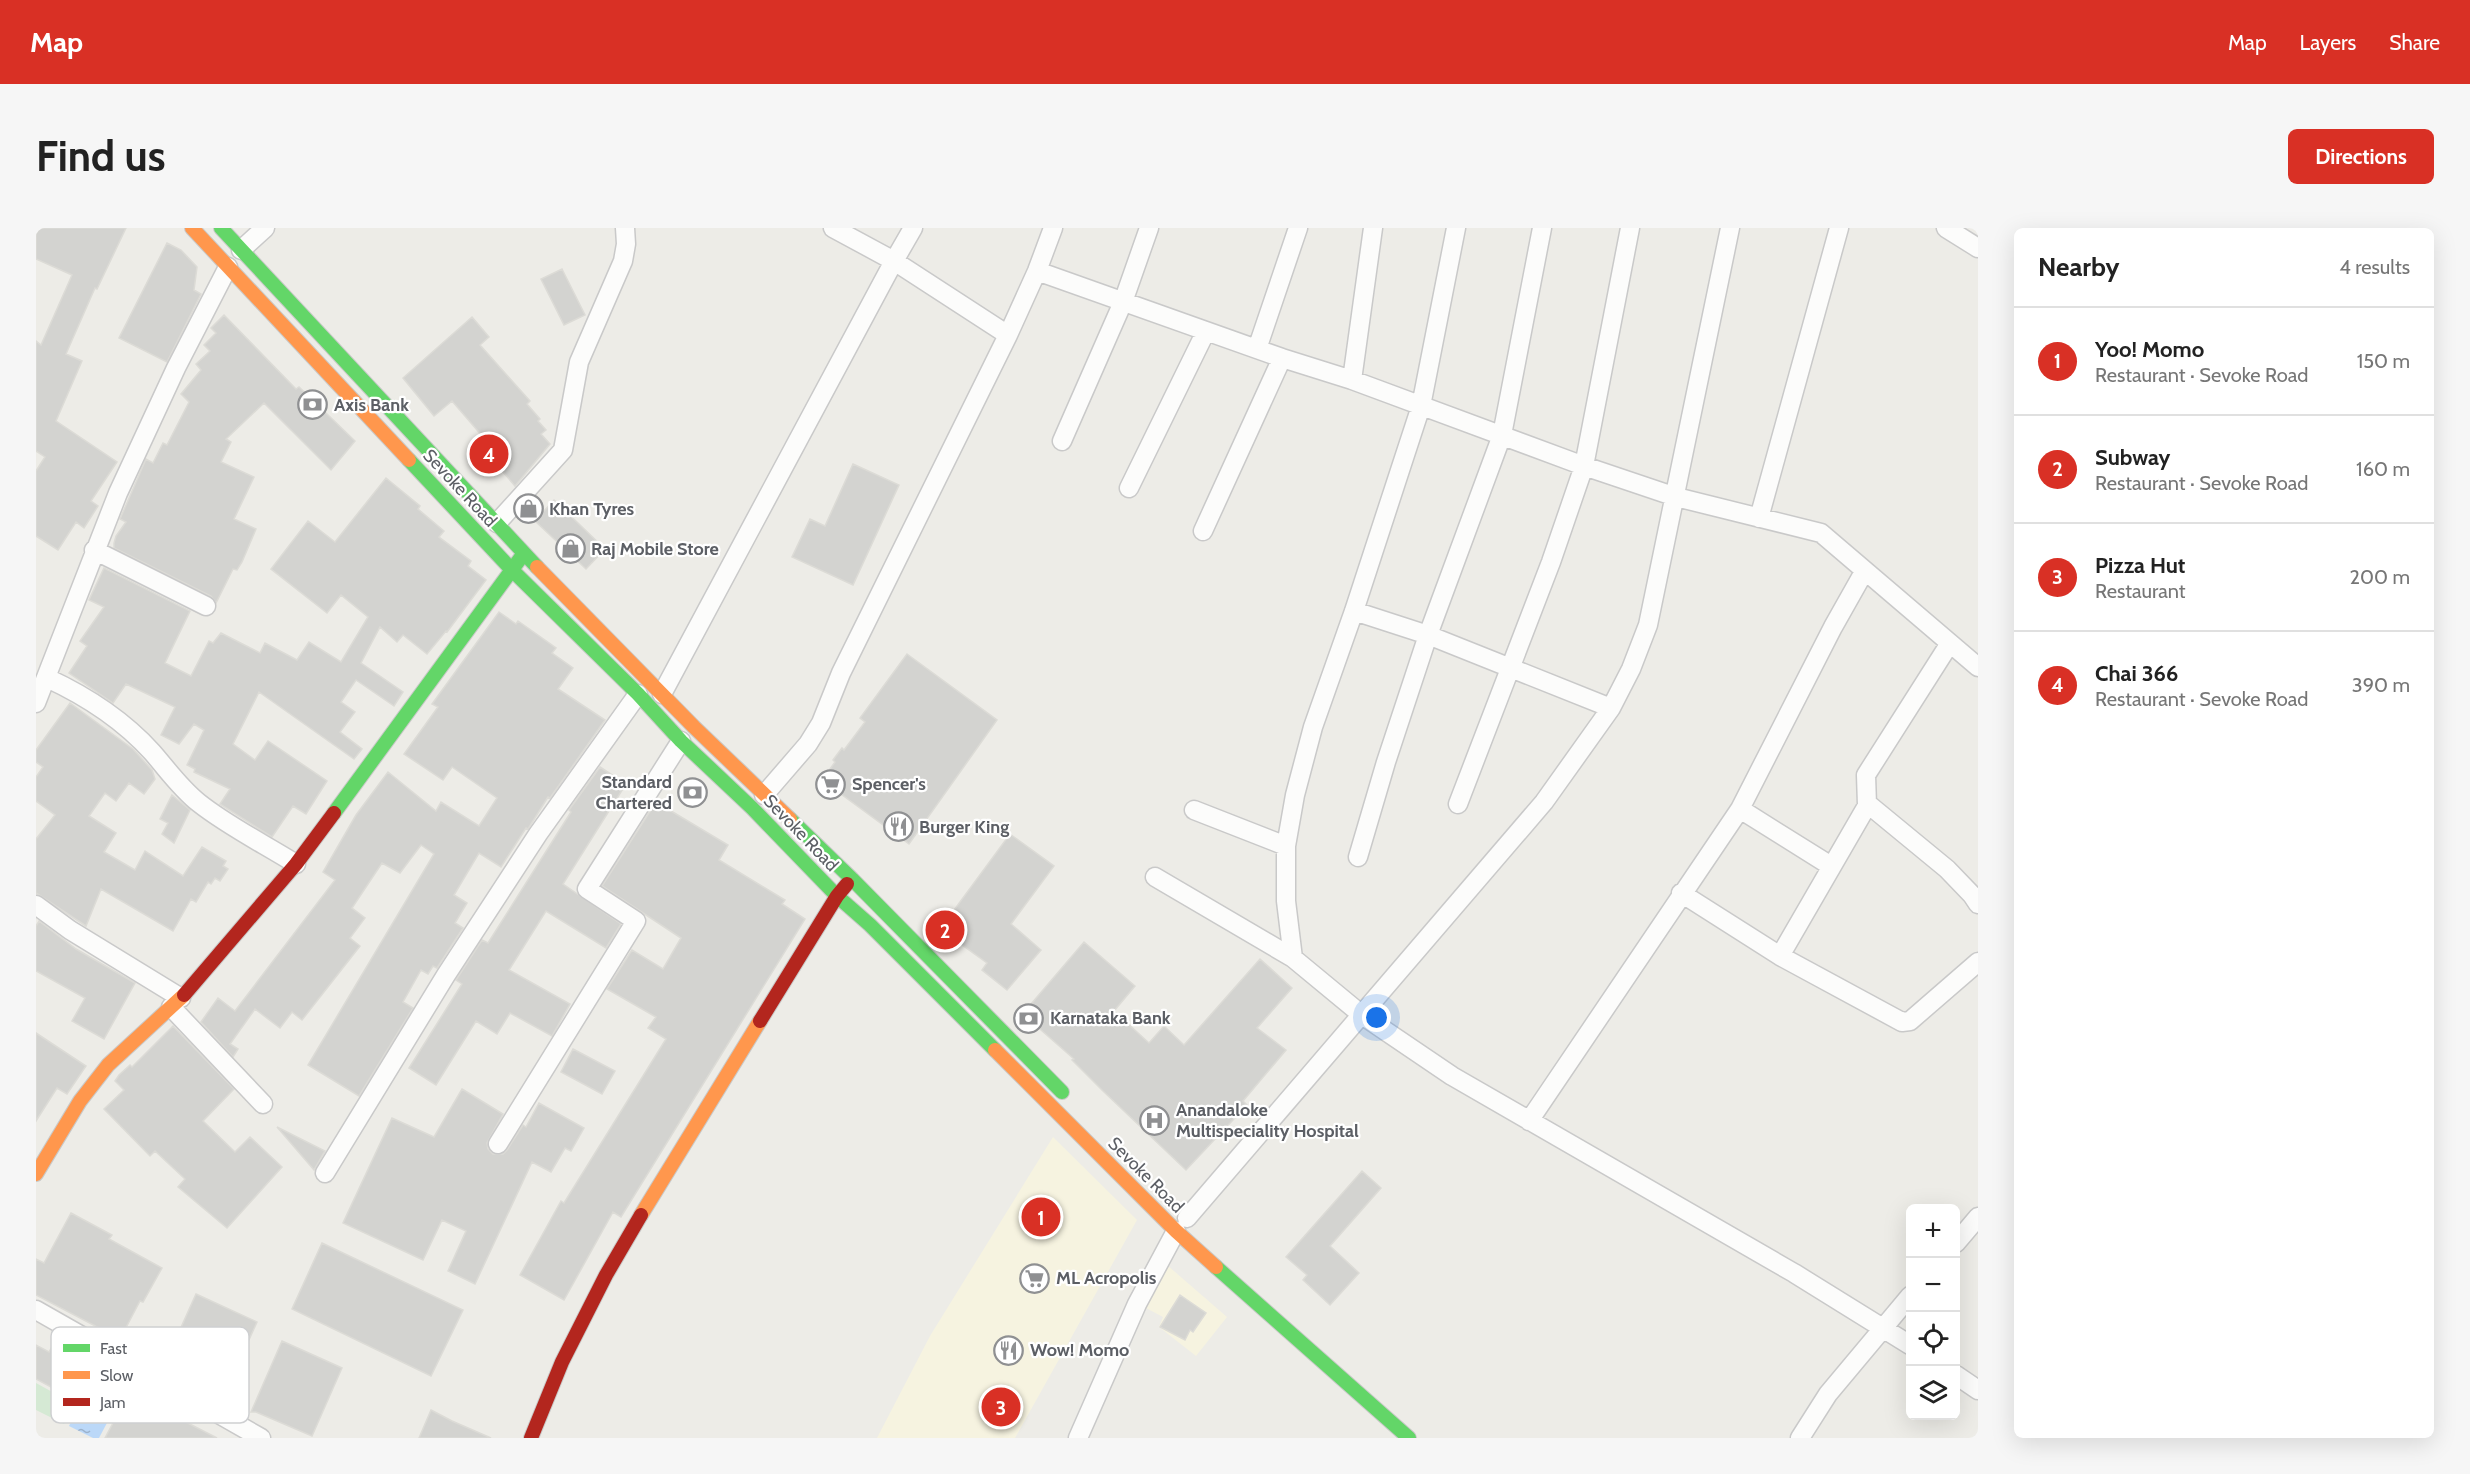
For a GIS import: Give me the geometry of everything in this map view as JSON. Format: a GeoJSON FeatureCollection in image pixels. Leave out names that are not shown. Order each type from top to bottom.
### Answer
{"type":"FeatureCollection","features":[{"type":"Feature","properties":{"kind":"main road","name":"Sevoke Road"},"geometry":{"type":"LineString","coordinates":[[192,228],[512,570],[638,694],[681,741],[752,808],[837,896],[1414,1434]]}},
{"type":"Feature","properties":{"kind":"main road","name":"Sevoke Road"},"geometry":{"type":"LineString","coordinates":[[221,228],[524,554],[662,694],[852,879],[1072,1102]]}},
{"type":"Feature","properties":{"kind":"main road"},"geometry":{"type":"LineString","coordinates":[[228,267],[241,250]]}},
{"type":"Feature","properties":{"kind":"main road"},"geometry":{"type":"LineString","coordinates":[[36,1174],[80,1101],[108,1065],[176,1003],[296,864],[524,554]]}},
{"type":"Feature","properties":{"kind":"main road"},"geometry":{"type":"LineString","coordinates":[[531,1438],[562,1362],[606,1275],[655,1191],[837,896],[852,879]]}},
{"type":"Feature","properties":{"kind":"main road"},"geometry":{"type":"LineString","coordinates":[[870,925],[882,910]]}},
{"type":"Feature","properties":{"kind":"main road","name":"Sevoke Road"},"geometry":{"type":"LineString","coordinates":[[1350,1367],[1414,1434]]}},
{"type":"Feature","properties":{"kind":"street"},"geometry":{"type":"LineString","coordinates":[[241,250],[265,228]]}},
{"type":"Feature","properties":{"kind":"street"},"geometry":{"type":"LineString","coordinates":[[497,524],[563,450],[579,362],[623,261],[626,244],[625,228]]}},
{"type":"Feature","properties":{"kind":"street"},"geometry":{"type":"LineString","coordinates":[[834,228],[894,261],[1008,335]]}},
{"type":"Feature","properties":{"kind":"street"},"geometry":{"type":"LineString","coordinates":[[662,694],[913,228]]}},
{"type":"Feature","properties":{"kind":"street"},"geometry":{"type":"LineString","coordinates":[[764,795],[808,744],[821,723],[841,673],[1008,335],[1037,271],[1053,228]]}},
{"type":"Feature","properties":{"kind":"street"},"geometry":{"type":"LineString","coordinates":[[1062,441],[1123,302],[1149,228]]}},
{"type":"Feature","properties":{"kind":"street"},"geometry":{"type":"LineString","coordinates":[[1257,349],[1298,228]]}},
{"type":"Feature","properties":{"kind":"street"},"geometry":{"type":"LineString","coordinates":[[1352,380],[1373,228]]}},
{"type":"Feature","properties":{"kind":"street"},"geometry":{"type":"LineString","coordinates":[[1293,958],[1286,901],[1286,846],[1295,795],[1313,727],[1354,611],[1421,406],[1456,228]]}},
{"type":"Feature","properties":{"kind":"street"},"geometry":{"type":"LineString","coordinates":[[1358,857],[1386,762],[1428,635],[1502,435],[1542,228]]}},
{"type":"Feature","properties":{"kind":"street"},"geometry":{"type":"LineString","coordinates":[[1458,804],[1551,562],[1584,466],[1630,228]]}},
{"type":"Feature","properties":{"kind":"street"},"geometry":{"type":"LineString","coordinates":[[1078,1438],[1137,1304],[1185,1221],[1544,802],[1611,708],[1631,669],[1648,625],[1730,228]]}},
{"type":"Feature","properties":{"kind":"street"},"geometry":{"type":"LineString","coordinates":[[1759,518],[1839,228]]}},
{"type":"Feature","properties":{"kind":"street"},"geometry":{"type":"LineString","coordinates":[[1946,228],[1978,248]]}},
{"type":"Feature","properties":{"kind":"street"},"geometry":{"type":"LineString","coordinates":[[36,702],[94,550],[176,368],[228,267]]}},
{"type":"Feature","properties":{"kind":"street"},"geometry":{"type":"LineString","coordinates":[[1037,271],[1282,358],[1352,380],[1584,466],[1676,497],[1821,533],[1978,667]]}},
{"type":"Feature","properties":{"kind":"street"},"geometry":{"type":"LineString","coordinates":[[1129,488],[1206,331]]}},
{"type":"Feature","properties":{"kind":"street"},"geometry":{"type":"LineString","coordinates":[[1203,531],[1282,358]]}},
{"type":"Feature","properties":{"kind":"street"},"geometry":{"type":"LineString","coordinates":[[94,550],[206,606]]}},
{"type":"Feature","properties":{"kind":"street"},"geometry":{"type":"LineString","coordinates":[[1529,1121],[1681,893],[1740,809],[1833,627],[1864,572]]}},
{"type":"Feature","properties":{"kind":"street"},"geometry":{"type":"LineString","coordinates":[[1354,611],[1428,635],[1611,708]]}},
{"type":"Feature","properties":{"kind":"street"},"geometry":{"type":"LineString","coordinates":[[1780,956],[1867,805],[1866,775],[1950,643]]}},
{"type":"Feature","properties":{"kind":"street"},"geometry":{"type":"LineString","coordinates":[[47,678],[85,697],[110,715],[151,752],[199,803],[296,864]]}},
{"type":"Feature","properties":{"kind":"street"},"geometry":{"type":"LineString","coordinates":[[325,1173],[446,975],[538,834],[638,694]]}},
{"type":"Feature","properties":{"kind":"street"},"geometry":{"type":"LineString","coordinates":[[498,1144],[636,921],[587,890],[681,741]]}},
{"type":"Feature","properties":{"kind":"street"},"geometry":{"type":"LineString","coordinates":[[1867,805],[1870,805],[1947,869],[1978,904]]}},
{"type":"Feature","properties":{"kind":"street"},"geometry":{"type":"LineString","coordinates":[[1740,809],[1831,866]]}},
{"type":"Feature","properties":{"kind":"street"},"geometry":{"type":"LineString","coordinates":[[1194,810],[1286,846]]}},
{"type":"Feature","properties":{"kind":"street"},"geometry":{"type":"LineString","coordinates":[[1155,877],[1293,958],[1362,1015],[1452,1076],[1906,1342]]}},
{"type":"Feature","properties":{"kind":"street"},"geometry":{"type":"LineString","coordinates":[[1681,893],[1780,956],[1906,1023],[1978,962]]}},
{"type":"Feature","properties":{"kind":"street"},"geometry":{"type":"LineString","coordinates":[[36,905],[176,1003],[263,1104]]}},
{"type":"Feature","properties":{"kind":"street"},"geometry":{"type":"LineString","coordinates":[[1960,1238],[1978,1216]]}},
{"type":"Feature","properties":{"kind":"street"},"geometry":{"type":"LineString","coordinates":[[1800,1438],[1828,1394],[1906,1302]]}},
{"type":"Feature","properties":{"kind":"street"},"geometry":{"type":"LineString","coordinates":[[36,1311],[64,1327]]}},
{"type":"Feature","properties":{"kind":"street"},"geometry":{"type":"LineString","coordinates":[[1960,1378],[1978,1390]]}},
{"type":"Feature","properties":{"kind":"street"},"geometry":{"type":"LineString","coordinates":[[234,1423],[261,1438]]}},
{"type":"Feature","properties":{"kind":"shaded area","name":"ML Acropolis"},"geometry":{"type":"Polygon","coordinates":[[[1053,1137],[1137,1220],[1015,1438],[877,1438],[930,1336],[1053,1137]]]}},
{"type":"Feature","properties":{"kind":"shaded area"},"geometry":{"type":"Polygon","coordinates":[[[1167,1265],[1227,1317],[1196,1356],[1159,1327],[1163,1317],[1146,1308],[1167,1265]]]}},
{"type":"Feature","properties":{"kind":"green space"},"geometry":{"type":"Polygon","coordinates":[[[36,1383],[51,1391],[51,1418],[36,1410],[36,1383]]]}},
{"type":"Feature","properties":{"kind":"water"},"geometry":{"type":"Polygon","coordinates":[[[70,1423],[107,1423],[99,1438],[93,1438],[69,1426],[70,1423]]]}},
{"type":"Feature","properties":{"kind":"building"},"geometry":{"type":"Polygon","coordinates":[[[36,228],[126,228],[97,289],[95,288],[66,354],[82,361],[56,421],[117,462],[91,501],[98,506],[84,528],[76,522],[58,550],[36,536],[36,471],[45,457],[36,451],[36,341],[41,345],[72,275],[36,259],[36,228]]]}},
{"type":"Feature","properties":{"kind":"building"},"geometry":{"type":"Polygon","coordinates":[[[167,243],[181,250],[197,267],[194,290],[201,294],[167,362],[119,338],[167,243]]]}},
{"type":"Feature","properties":{"kind":"building"},"geometry":{"type":"Polygon","coordinates":[[[562,269],[585,315],[564,325],[541,279],[562,269]]]}},
{"type":"Feature","properties":{"kind":"building"},"geometry":{"type":"Polygon","coordinates":[[[224,315],[296,389],[299,387],[355,441],[331,470],[264,403],[226,439],[231,442],[221,462],[254,477],[234,519],[256,529],[242,562],[237,570],[233,569],[216,603],[211,596],[114,548],[114,543],[126,522],[120,519],[146,459],[153,463],[163,443],[167,445],[189,402],[181,394],[201,370],[196,364],[210,351],[204,345],[216,333],[211,328],[224,315]]]}},
{"type":"Feature","properties":{"kind":"building"},"geometry":{"type":"Polygon","coordinates":[[[472,317],[489,337],[480,345],[530,401],[527,404],[540,419],[538,421],[546,430],[541,434],[550,444],[515,486],[484,450],[490,445],[452,401],[434,416],[403,378],[472,317]]]}},
{"type":"Feature","properties":{"kind":"building"},"geometry":{"type":"Polygon","coordinates":[[[853,464],[899,485],[853,585],[792,557],[810,519],[825,526],[853,464]]]}},
{"type":"Feature","properties":{"kind":"building"},"geometry":{"type":"Polygon","coordinates":[[[386,478],[420,506],[418,509],[444,531],[439,537],[471,561],[468,566],[486,580],[447,632],[427,654],[403,635],[397,642],[380,627],[361,663],[403,692],[394,706],[356,680],[341,702],[355,712],[340,732],[362,749],[354,759],[259,692],[233,744],[255,760],[268,741],[327,781],[306,814],[293,806],[272,837],[220,804],[230,789],[194,772],[195,769],[187,765],[204,730],[194,724],[179,744],[161,735],[175,707],[126,684],[113,703],[69,673],[87,646],[80,641],[104,607],[89,600],[104,568],[190,611],[165,663],[191,676],[209,641],[213,643],[221,633],[260,653],[265,643],[297,660],[309,642],[341,662],[368,617],[341,595],[327,613],[271,569],[308,521],[335,542],[386,478]]]}},
{"type":"Feature","properties":{"kind":"building"},"geometry":{"type":"Polygon","coordinates":[[[554,500],[605,549],[586,569],[535,521],[554,500]]]}},
{"type":"Feature","properties":{"kind":"building"},"geometry":{"type":"Polygon","coordinates":[[[499,612],[516,624],[518,621],[556,648],[552,653],[573,668],[558,689],[605,720],[550,798],[548,797],[528,829],[526,828],[501,867],[479,853],[454,895],[467,903],[455,923],[463,928],[437,968],[433,966],[428,974],[421,970],[403,1002],[413,1008],[359,1096],[308,1065],[434,854],[421,845],[400,873],[382,863],[352,908],[365,918],[350,938],[360,946],[302,1020],[292,1012],[280,1028],[255,1009],[230,1044],[238,1049],[233,1057],[201,1022],[218,998],[235,1011],[335,880],[323,872],[356,815],[388,772],[436,811],[441,802],[479,826],[497,798],[452,767],[443,780],[404,754],[438,707],[432,704],[499,612]]]}},
{"type":"Feature","properties":{"kind":"building"},"geometry":{"type":"Polygon","coordinates":[[[907,654],[997,720],[909,844],[822,780],[835,762],[833,760],[842,748],[844,750],[865,722],[860,718],[907,654]]]}},
{"type":"Feature","properties":{"kind":"building"},"geometry":{"type":"Polygon","coordinates":[[[70,703],[133,749],[152,770],[155,779],[144,794],[129,783],[116,801],[105,793],[89,816],[116,833],[104,852],[135,870],[145,851],[183,876],[202,847],[226,861],[223,866],[228,869],[220,881],[215,878],[211,884],[208,882],[196,902],[191,899],[173,931],[101,889],[86,926],[36,893],[36,839],[55,815],[36,801],[36,777],[43,767],[36,762],[36,750],[70,703]]]}},
{"type":"Feature","properties":{"kind":"building"},"geometry":{"type":"Polygon","coordinates":[[[600,767],[626,784],[563,884],[621,924],[606,948],[546,911],[509,970],[570,1004],[552,1036],[510,1013],[497,1034],[476,1021],[436,1085],[409,1068],[462,984],[456,980],[482,940],[488,943],[571,812],[569,810],[600,767]]]}},
{"type":"Feature","properties":{"kind":"building"},"geometry":{"type":"Polygon","coordinates":[[[172,795],[190,810],[174,843],[162,834],[168,823],[160,819],[172,795]]]}},
{"type":"Feature","properties":{"kind":"building"},"geometry":{"type":"Polygon","coordinates":[[[656,802],[728,845],[719,860],[785,900],[782,904],[805,919],[621,1217],[613,1212],[564,1300],[520,1275],[561,1201],[564,1203],[666,1039],[648,1028],[656,1017],[607,989],[632,950],[663,969],[681,938],[602,886],[656,802]]]}},
{"type":"Feature","properties":{"kind":"building"},"geometry":{"type":"Polygon","coordinates":[[[1010,834],[1054,866],[1011,924],[1041,950],[1007,990],[982,970],[987,963],[940,929],[1010,834]]]}},
{"type":"Feature","properties":{"kind":"building"},"geometry":{"type":"Polygon","coordinates":[[[39,921],[76,949],[135,983],[104,1039],[72,1021],[85,998],[36,971],[36,926],[39,921]]]}},
{"type":"Feature","properties":{"kind":"building"},"geometry":{"type":"Polygon","coordinates":[[[1084,942],[1135,986],[1114,1011],[1149,1043],[1164,1026],[1184,1045],[1260,959],[1292,988],[1257,1028],[1286,1050],[1243,1101],[1247,1105],[1186,1170],[1103,1091],[1072,1060],[1074,1059],[1025,1016],[1025,1011],[1084,942]]]}},
{"type":"Feature","properties":{"kind":"building"},"geometry":{"type":"Polygon","coordinates":[[[173,1026],[234,1089],[203,1121],[235,1152],[250,1137],[282,1167],[227,1228],[178,1187],[185,1179],[155,1151],[150,1156],[104,1109],[124,1090],[115,1081],[119,1075],[130,1065],[132,1067],[173,1026]]]}},
{"type":"Feature","properties":{"kind":"building"},"geometry":{"type":"Polygon","coordinates":[[[36,1033],[86,1066],[67,1094],[57,1088],[36,1121],[36,1033]]]}},
{"type":"Feature","properties":{"kind":"building"},"geometry":{"type":"Polygon","coordinates":[[[573,1049],[615,1071],[602,1094],[561,1072],[573,1049]]]}},
{"type":"Feature","properties":{"kind":"building"},"geometry":{"type":"Polygon","coordinates":[[[462,1089],[503,1114],[487,1143],[488,1149],[493,1154],[503,1154],[507,1150],[523,1125],[526,1127],[539,1103],[584,1128],[571,1151],[565,1148],[551,1172],[532,1162],[475,1284],[448,1271],[466,1231],[442,1220],[423,1260],[343,1223],[392,1118],[434,1137],[462,1089]]]}},
{"type":"Feature","properties":{"kind":"building"},"geometry":{"type":"Polygon","coordinates":[[[277,1127],[325,1151],[314,1170],[277,1127]]]}},
{"type":"Feature","properties":{"kind":"building"},"geometry":{"type":"Polygon","coordinates":[[[1362,1171],[1381,1188],[1330,1246],[1359,1273],[1330,1305],[1303,1280],[1307,1275],[1286,1257],[1362,1171]]]}},
{"type":"Feature","properties":{"kind":"building"},"geometry":{"type":"Polygon","coordinates":[[[71,1213],[112,1235],[109,1239],[162,1268],[126,1327],[97,1327],[36,1295],[36,1259],[44,1263],[71,1213]]]}},
{"type":"Feature","properties":{"kind":"building"},"geometry":{"type":"Polygon","coordinates":[[[322,1243],[463,1310],[431,1376],[292,1309],[322,1243]]]}},
{"type":"Feature","properties":{"kind":"building"},"geometry":{"type":"Polygon","coordinates":[[[196,1294],[257,1322],[249,1340],[249,1327],[181,1327],[196,1294]]]}},
{"type":"Feature","properties":{"kind":"building"},"geometry":{"type":"Polygon","coordinates":[[[1180,1295],[1206,1313],[1193,1332],[1190,1330],[1185,1340],[1160,1327],[1180,1295]]]}},
{"type":"Feature","properties":{"kind":"building"},"geometry":{"type":"Polygon","coordinates":[[[282,1341],[342,1368],[312,1436],[256,1412],[251,1412],[282,1341]]]}},
{"type":"Feature","properties":{"kind":"building"},"geometry":{"type":"Polygon","coordinates":[[[36,1345],[49,1352],[51,1348],[51,1387],[36,1379],[36,1345]]]}},
{"type":"Feature","properties":{"kind":"building"},"geometry":{"type":"Polygon","coordinates":[[[431,1410],[452,1421],[491,1438],[419,1438],[431,1410]]]}},
{"type":"Feature","properties":{"kind":"building"},"geometry":{"type":"Polygon","coordinates":[[[113,1423],[188,1423],[217,1438],[105,1438],[113,1423]]]}},
{"type":"Feature","properties":{"kind":"traffic: fast"},"geometry":{"type":"LineString","coordinates":[[221,228],[537,567]]}},
{"type":"Feature","properties":{"kind":"traffic: fast"},"geometry":{"type":"LineString","coordinates":[[409,460],[512,570],[638,694],[681,741],[752,808],[837,896],[870,925],[995,1050]]}},
{"type":"Feature","properties":{"kind":"traffic: fast"},"geometry":{"type":"LineString","coordinates":[[334,813],[522,556]]}},
{"type":"Feature","properties":{"kind":"traffic: fast"},"geometry":{"type":"LineString","coordinates":[[790,819],[1062,1092]]}},
{"type":"Feature","properties":{"kind":"traffic: fast"},"geometry":{"type":"LineString","coordinates":[[1216,1267],[1409,1438]]}},
{"type":"Feature","properties":{"kind":"traffic: slow"},"geometry":{"type":"LineString","coordinates":[[192,228],[409,460]]}},
{"type":"Feature","properties":{"kind":"traffic: slow"},"geometry":{"type":"LineString","coordinates":[[537,567],[694,727],[790,819]]}},
{"type":"Feature","properties":{"kind":"traffic: slow"},"geometry":{"type":"LineString","coordinates":[[36,1174],[80,1101],[108,1065],[184,995]]}},
{"type":"Feature","properties":{"kind":"traffic: slow"},"geometry":{"type":"LineString","coordinates":[[641,1215],[760,1021]]}},
{"type":"Feature","properties":{"kind":"traffic: slow"},"geometry":{"type":"LineString","coordinates":[[995,1050],[1176,1231],[1216,1267]]}},
{"type":"Feature","properties":{"kind":"traffic: jam"},"geometry":{"type":"LineString","coordinates":[[184,995],[296,864],[334,813]]}},
{"type":"Feature","properties":{"kind":"traffic: jam"},"geometry":{"type":"LineString","coordinates":[[760,1021],[837,896],[847,884]]}},
{"type":"Feature","properties":{"kind":"traffic: jam"},"geometry":{"type":"LineString","coordinates":[[531,1438],[562,1362],[606,1275],[641,1215]]}},
{"type":"Feature","properties":{"kind":"place","name":"Axis Bank"},"geometry":{"type":"Point","coordinates":[313,405]}},
{"type":"Feature","properties":{"kind":"place","name":"Chai 366"},"geometry":{"type":"Point","coordinates":[489,454]}},
{"type":"Feature","properties":{"kind":"place","name":"Khan Tyres"},"geometry":{"type":"Point","coordinates":[528,509]}},
{"type":"Feature","properties":{"kind":"place","name":"Raj Mobile Store"},"geometry":{"type":"Point","coordinates":[570,549]}},
{"type":"Feature","properties":{"kind":"place","name":"Spencer's"},"geometry":{"type":"Point","coordinates":[831,784]}},
{"type":"Feature","properties":{"kind":"place","name":"Standard Chartered"},"geometry":{"type":"Point","coordinates":[693,792]}},
{"type":"Feature","properties":{"kind":"place","name":"Burger King"},"geometry":{"type":"Point","coordinates":[898,827]}},
{"type":"Feature","properties":{"kind":"place","name":"Subway"},"geometry":{"type":"Point","coordinates":[945,930]}},
{"type":"Feature","properties":{"kind":"place","name":"Karnataka Bank"},"geometry":{"type":"Point","coordinates":[1029,1018]}},
{"type":"Feature","properties":{"kind":"place","name":"Anandaloke Multispeciality Hospital"},"geometry":{"type":"Point","coordinates":[1155,1120]}},
{"type":"Feature","properties":{"kind":"place","name":"Yoo! Momo"},"geometry":{"type":"Point","coordinates":[1041,1217]}},
{"type":"Feature","properties":{"kind":"place","name":"ML Acropolis"},"geometry":{"type":"Point","coordinates":[1035,1278]}},
{"type":"Feature","properties":{"kind":"place","name":"Wow! Momo"},"geometry":{"type":"Point","coordinates":[1009,1350]}},
{"type":"Feature","properties":{"kind":"place","name":"Pizza Hut"},"geometry":{"type":"Point","coordinates":[1001,1407]}}]}
